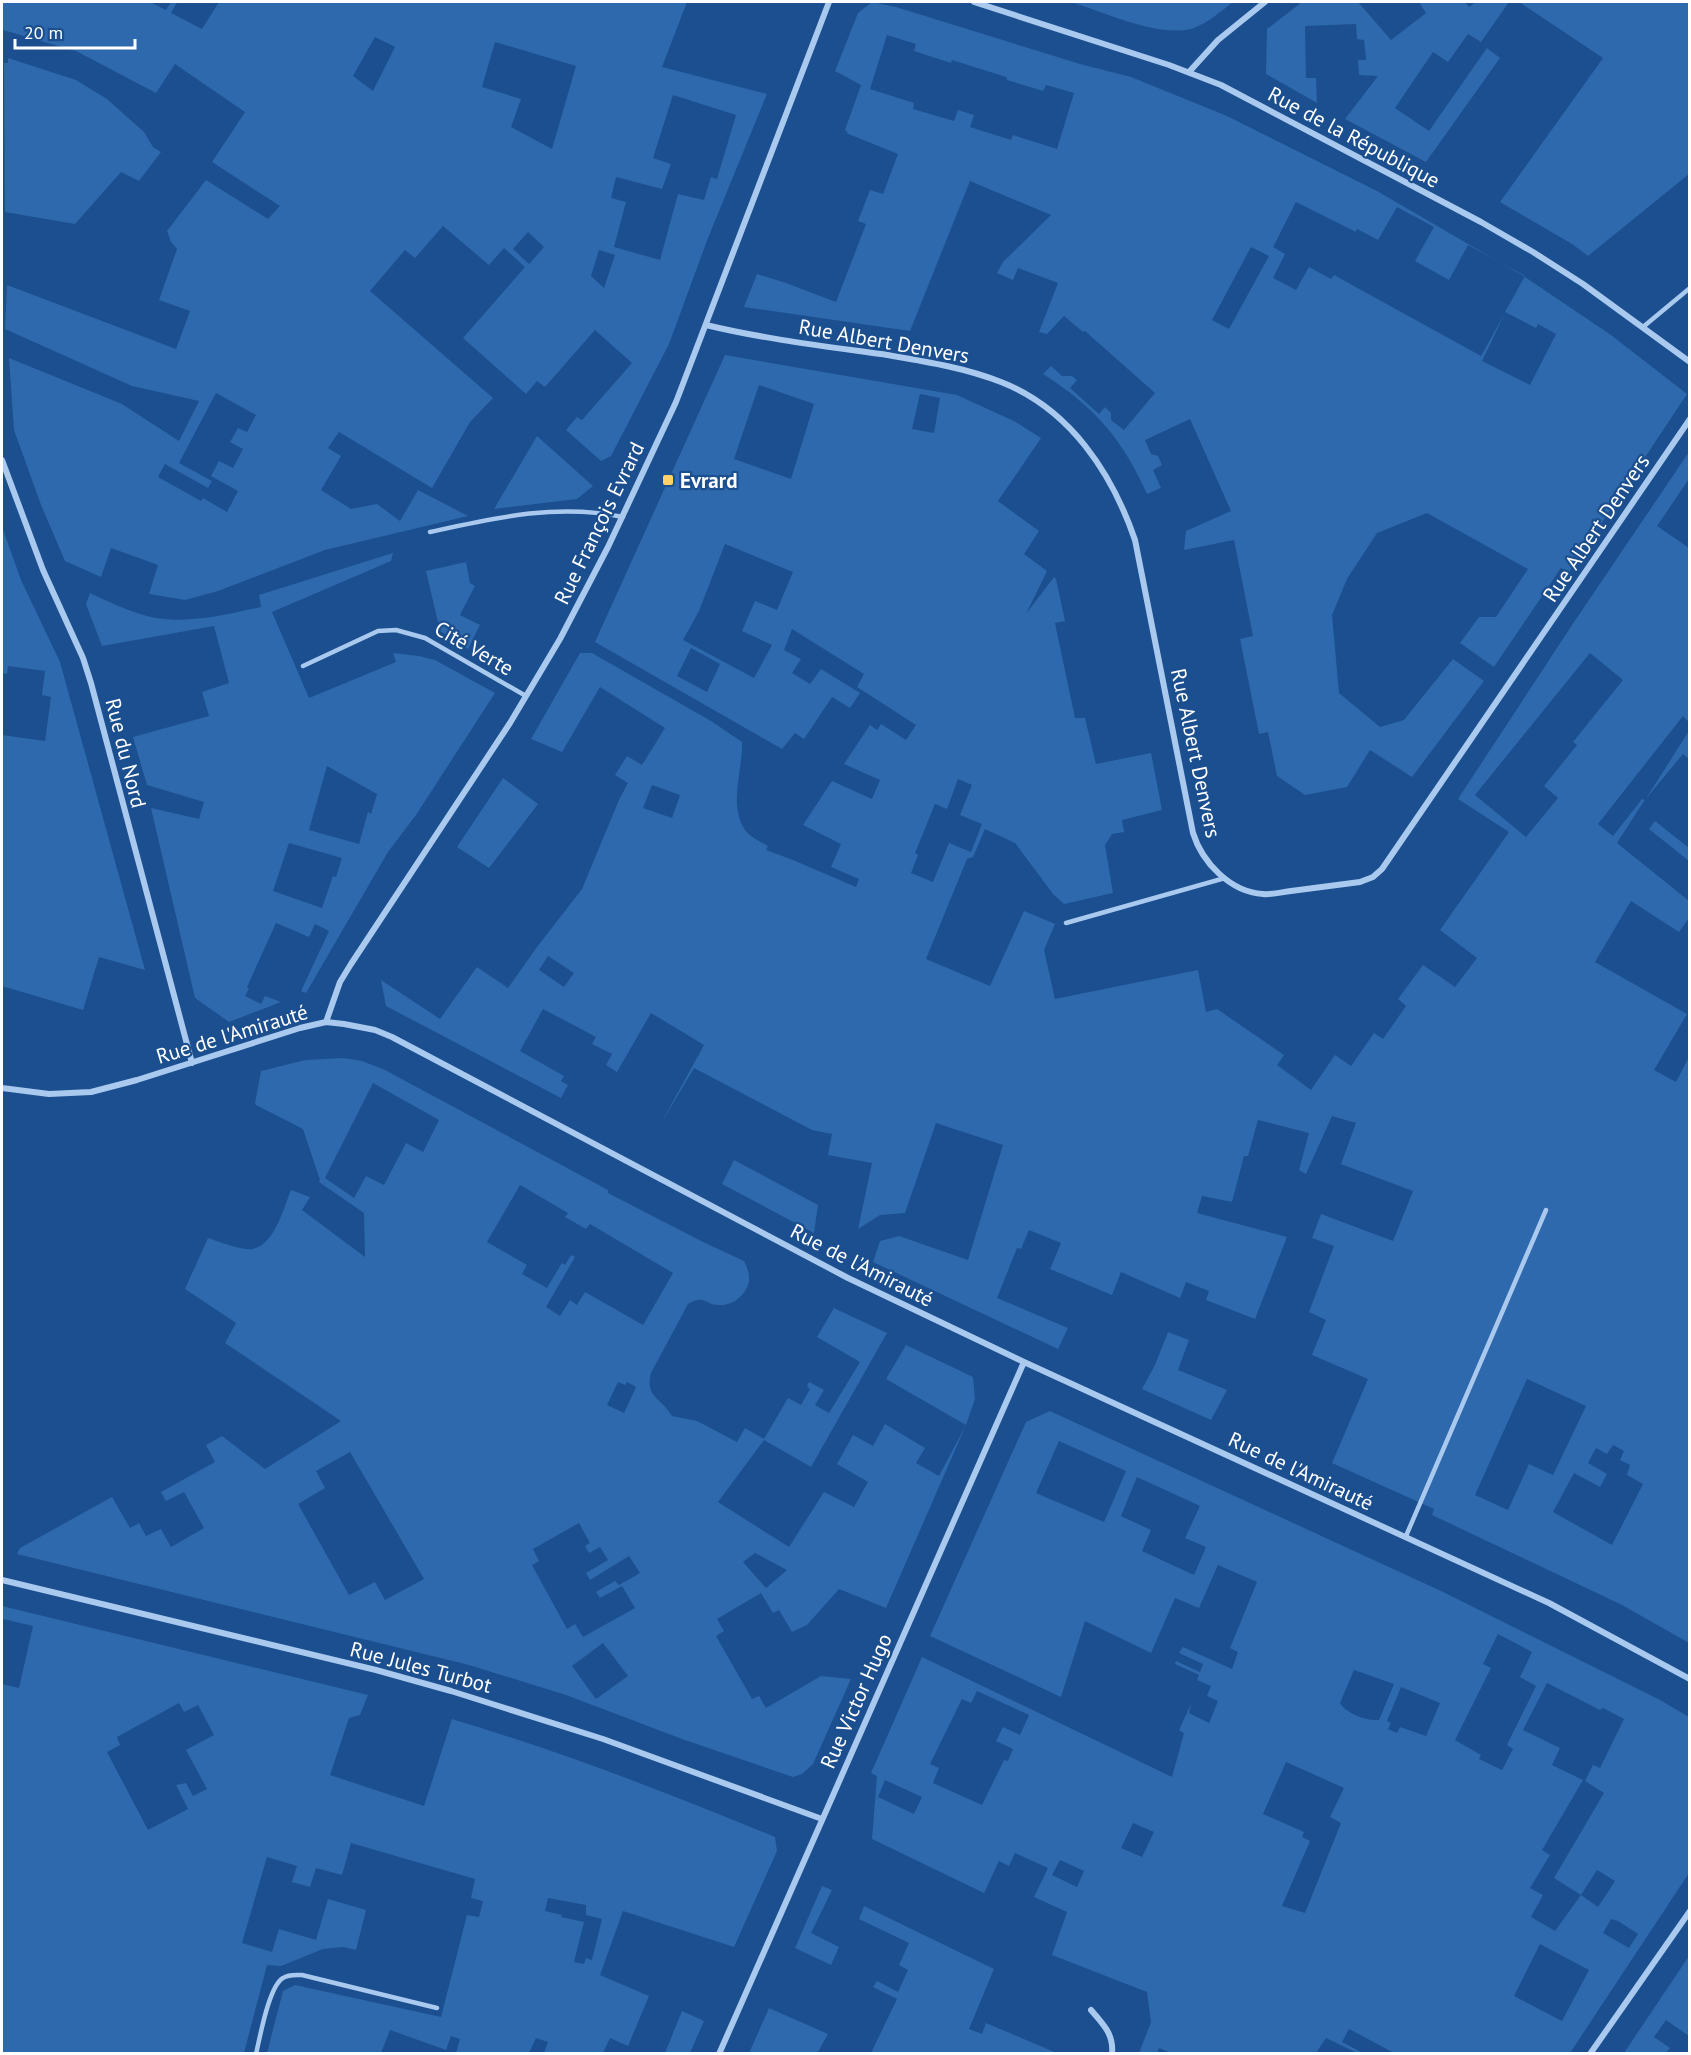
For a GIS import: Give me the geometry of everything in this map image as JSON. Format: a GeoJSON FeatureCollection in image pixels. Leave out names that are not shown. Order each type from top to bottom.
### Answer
{"type":"FeatureCollection","features":[{"type":"Feature","properties":{"kind":"street","name":"Rue François Evrard"},"geometry":{"type":"LineString","coordinates":[[326,1022],[340,982],[494,749],[574,612],[622,517],[676,402],[828,2]]}},
{"type":"Feature","properties":{"kind":"street","name":"Rue de la République"},"geometry":{"type":"LineString","coordinates":[[974,2],[1189,72],[1221,85],[1481,222],[1583,284],[1689,362]]}},
{"type":"Feature","properties":{"kind":"street"},"geometry":{"type":"LineString","coordinates":[[1189,72],[1218,40],[1265,2]]}},
{"type":"Feature","properties":{"kind":"street","name":"Rue Albert Denvers"},"geometry":{"type":"LineString","coordinates":[[706,325],[753,335],[920,360],[961,369],[1003,382],[1045,407],[1069,427],[1107,476],[1127,517],[1141,564],[1192,833],[1204,858],[1226,878],[1237,886],[1263,894],[1360,882],[1373,877],[1382,869],[1689,419]]}},
{"type":"Feature","properties":{"kind":"street","name":"Rue du Nord"},"geometry":{"type":"LineString","coordinates":[[2,460],[43,570],[91,683],[192,1063]]}},
{"type":"Feature","properties":{"kind":"street","name":"Rue de l'Amirauté"},"geometry":{"type":"LineString","coordinates":[[2,1088],[49,1094],[92,1092],[192,1063],[272,1035],[326,1022],[358,1026],[392,1036],[848,1278],[1024,1362],[1549,1603],[1689,1679]]}},
{"type":"Feature","properties":{"kind":"street","name":"Rue Victor Hugo"},"geometry":{"type":"LineString","coordinates":[[719,2054],[1024,1362]]}},
{"type":"Feature","properties":{"kind":"street","name":"Rue Jules Turbot"},"geometry":{"type":"LineString","coordinates":[[2,1580],[376,1670],[451,1691],[603,1739],[822,1819]]}},
{"type":"Feature","properties":{"kind":"street"},"geometry":{"type":"LineString","coordinates":[[1590,2054],[1689,1911]]}},
{"type":"Feature","properties":{"kind":"street"},"geometry":{"type":"LineString","coordinates":[[1091,2010],[1110,2033],[1113,2042],[1112,2054]]}},
{"type":"Feature","properties":{"kind":"lane"},"geometry":{"type":"LineString","coordinates":[[1643,327],[1689,288]]}},
{"type":"Feature","properties":{"kind":"lane"},"geometry":{"type":"LineString","coordinates":[[430,532],[503,516],[539,512],[586,511],[622,517]]}},
{"type":"Feature","properties":{"kind":"lane","name":"Cité Verte"},"geometry":{"type":"LineString","coordinates":[[303,666],[378,631],[396,630],[425,638],[526,696]]}},
{"type":"Feature","properties":{"kind":"lane"},"geometry":{"type":"LineString","coordinates":[[1066,923],[1226,878]]}},
{"type":"Feature","properties":{"kind":"lane"},"geometry":{"type":"LineString","coordinates":[[1406,1536],[1546,1210]]}},
{"type":"Feature","properties":{"kind":"lane"},"geometry":{"type":"LineString","coordinates":[[256,2054],[273,1990],[282,1978],[291,1975],[437,2008]]}},
{"type":"Feature","properties":{"kind":"shaded area"},"geometry":{"type":"Polygon","coordinates":[[[3,2],[150,2],[166,10],[171,2],[177,2],[171,13],[202,29],[219,2],[687,2],[662,67],[767,94],[708,238],[669,344],[611,456],[601,461],[566,430],[577,417],[582,420],[632,363],[595,330],[545,387],[537,381],[526,394],[463,338],[525,267],[504,248],[489,265],[443,226],[415,258],[405,250],[370,291],[493,398],[470,422],[432,488],[339,432],[328,448],[341,456],[321,490],[351,509],[377,504],[400,521],[418,490],[468,516],[325,550],[218,591],[185,600],[149,594],[158,565],[111,548],[101,577],[65,561],[41,505],[14,430],[9,358],[122,404],[179,441],[199,401],[132,386],[5,329],[7,285],[176,349],[190,311],[159,300],[177,249],[171,242],[167,231],[206,180],[268,219],[280,206],[212,162],[245,112],[175,64],[156,93],[76,51],[3,30],[3,2]],[[375,37],[353,76],[373,91],[395,47],[375,37]],[[495,42],[482,87],[521,99],[511,127],[552,149],[576,66],[495,42]],[[673,95],[653,158],[671,164],[662,189],[616,177],[611,198],[626,202],[614,247],[660,260],[678,194],[704,200],[711,177],[717,179],[736,115],[673,95]],[[528,232],[513,249],[529,264],[544,247],[528,232]],[[599,250],[591,276],[604,288],[615,255],[599,250]],[[216,393],[179,463],[212,481],[208,488],[165,464],[158,477],[201,501],[203,498],[227,512],[238,491],[211,476],[219,461],[233,468],[243,449],[230,442],[238,428],[247,432],[256,415],[216,393]]]}},
{"type":"Feature","properties":{"kind":"shaded area"},"geometry":{"type":"Polygon","coordinates":[[[872,2],[896,7],[1080,64],[1131,77],[1227,116],[1377,191],[1498,261],[1468,245],[1449,280],[1415,261],[1434,227],[1397,207],[1378,240],[1357,229],[1356,232],[1296,202],[1273,247],[1285,254],[1273,278],[1296,290],[1309,267],[1331,279],[1334,275],[1481,356],[1505,313],[1482,361],[1530,385],[1556,334],[1538,324],[1536,328],[1505,312],[1525,277],[1611,335],[1687,394],[1569,572],[1561,568],[1494,667],[1460,643],[1479,617],[1496,617],[1528,569],[1427,513],[1377,533],[1347,579],[1332,615],[1339,693],[1380,727],[1404,720],[1453,659],[1484,681],[1412,777],[1370,750],[1347,787],[1305,795],[1277,776],[1268,732],[1259,734],[1240,639],[1253,636],[1234,540],[1184,550],[1186,531],[1231,511],[1190,419],[1145,440],[1151,454],[1158,456],[1162,465],[1153,470],[1161,488],[1147,494],[1128,457],[1105,426],[1077,399],[1043,374],[1051,366],[1062,376],[1072,376],[1077,380],[1070,388],[1099,414],[1105,407],[1111,413],[1111,420],[1124,430],[1155,393],[1085,331],[1083,332],[1064,316],[1047,334],[1039,332],[1058,283],[1018,268],[1013,280],[997,273],[1003,262],[1051,215],[970,181],[910,331],[744,307],[757,274],[836,302],[866,224],[858,221],[870,190],[883,194],[898,154],[846,133],[848,132],[845,130],[861,85],[835,71],[858,13],[872,2]],[[887,35],[870,89],[914,103],[913,109],[954,121],[958,110],[974,115],[970,127],[1011,140],[1013,135],[1057,149],[1074,93],[1046,85],[1043,91],[952,60],[951,63],[914,51],[916,44],[887,35]],[[1251,247],[1212,320],[1229,329],[1269,256],[1251,247]]]}},
{"type":"Feature","properties":{"kind":"shaded area"},"geometry":{"type":"Polygon","coordinates":[[[1071,2],[1233,2],[1194,28],[1166,30],[1132,23],[1071,2]]]}},
{"type":"Feature","properties":{"kind":"shaded area"},"geometry":{"type":"Polygon","coordinates":[[[1302,2],[1358,2],[1391,40],[1426,13],[1419,2],[1465,2],[1469,7],[1476,2],[1509,2],[1481,42],[1468,34],[1448,62],[1433,52],[1395,108],[1429,131],[1487,48],[1500,58],[1426,162],[1345,119],[1378,76],[1359,75],[1358,60],[1366,60],[1364,40],[1357,39],[1356,24],[1305,26],[1306,78],[1316,78],[1317,103],[1266,74],[1267,29],[1302,2]]]}},
{"type":"Feature","properties":{"kind":"shaded area"},"geometry":{"type":"Polygon","coordinates":[[[1519,2],[1689,2],[1689,174],[1588,256],[1572,244],[1500,202],[1603,58],[1519,2]]]}},
{"type":"Feature","properties":{"kind":"shaded area"},"geometry":{"type":"Polygon","coordinates":[[[8,58],[76,80],[107,99],[144,132],[153,147],[161,152],[139,181],[121,172],[75,224],[5,212],[4,63],[8,63],[8,58]]]}},
{"type":"Feature","properties":{"kind":"shaded area"},"geometry":{"type":"Polygon","coordinates":[[[725,355],[957,395],[1014,421],[1041,438],[998,501],[1039,531],[1024,554],[1047,571],[1026,614],[1054,577],[1065,621],[1055,623],[1075,718],[1085,718],[1096,764],[1151,753],[1162,810],[1122,820],[1124,832],[1112,834],[1105,845],[1113,893],[1064,904],[1053,894],[1015,843],[985,829],[973,857],[967,859],[926,959],[990,986],[1024,911],[1055,924],[1044,950],[1055,999],[1198,970],[1206,1012],[1217,1009],[1284,1055],[1277,1065],[1311,1090],[1335,1055],[1351,1066],[1374,1033],[1383,1039],[1406,1006],[1398,999],[1423,965],[1455,987],[1477,958],[1440,930],[1509,832],[1458,799],[1689,452],[1689,479],[1657,526],[1689,548],[1689,722],[1683,716],[1598,824],[1613,836],[1642,799],[1645,800],[1617,843],[1689,901],[1689,918],[1679,932],[1631,901],[1595,962],[1687,1014],[1654,1070],[1676,1082],[1689,1057],[1689,1643],[1622,1605],[1432,1515],[1434,1509],[1332,1463],[1368,1379],[1312,1355],[1326,1320],[1309,1312],[1334,1246],[1312,1238],[1321,1214],[1393,1241],[1413,1191],[1341,1164],[1356,1123],[1332,1116],[1306,1174],[1299,1170],[1309,1133],[1258,1120],[1248,1156],[1244,1156],[1232,1202],[1202,1196],[1197,1213],[1287,1237],[1255,1319],[1206,1300],[1209,1291],[1186,1282],[1180,1298],[1121,1272],[1112,1295],[1050,1269],[1061,1243],[1029,1230],[1021,1249],[1017,1248],[997,1298],[1068,1328],[1058,1349],[873,1262],[880,1241],[899,1236],[968,1260],[1003,1145],[936,1123],[905,1213],[880,1215],[858,1229],[872,1163],[828,1155],[832,1134],[812,1130],[694,1068],[659,1127],[704,1045],[651,1013],[617,1072],[606,1065],[612,1054],[592,1044],[596,1037],[543,1009],[520,1051],[564,1076],[561,1081],[568,1085],[561,1098],[386,1006],[381,980],[440,1019],[477,967],[508,988],[582,889],[628,783],[615,775],[627,756],[642,765],[665,728],[600,687],[562,752],[531,739],[580,653],[592,653],[711,721],[742,742],[737,799],[740,820],[745,830],[768,846],[766,850],[856,887],[859,879],[831,867],[841,844],[803,825],[832,781],[872,799],[880,780],[844,764],[870,725],[877,730],[881,724],[906,740],[916,725],[857,687],[864,674],[792,629],[784,650],[801,659],[792,673],[810,684],[821,669],[860,693],[850,708],[832,697],[804,739],[795,733],[782,749],[595,642],[725,355]],[[759,385],[734,459],[791,479],[814,404],[759,385]],[[920,394],[912,429],[934,433],[940,398],[920,394]],[[725,544],[699,611],[683,640],[754,678],[772,645],[742,631],[755,601],[777,610],[793,572],[725,544]],[[691,648],[677,676],[707,692],[720,664],[691,648]],[[1590,653],[1475,795],[1526,837],[1558,798],[1544,786],[1577,745],[1573,742],[1623,680],[1590,653]],[[958,779],[947,809],[935,804],[915,853],[918,855],[911,873],[933,882],[949,843],[971,852],[982,824],[960,815],[972,785],[958,779]],[[652,785],[643,808],[672,818],[680,795],[652,785]],[[548,956],[539,970],[564,987],[574,973],[548,956]],[[1527,1379],[1475,1495],[1508,1510],[1529,1464],[1553,1475],[1586,1406],[1527,1379]],[[1613,1445],[1607,1454],[1596,1448],[1588,1463],[1607,1474],[1600,1487],[1574,1473],[1553,1512],[1612,1545],[1643,1484],[1627,1475],[1630,1465],[1620,1460],[1624,1451],[1613,1445]]]}},
{"type":"Feature","properties":{"kind":"shaded area"},"geometry":{"type":"Polygon","coordinates":[[[537,436],[593,486],[577,499],[494,509],[537,436]]]}},
{"type":"Feature","properties":{"kind":"shaded area"},"geometry":{"type":"Polygon","coordinates":[[[2,527],[21,580],[60,662],[145,970],[99,957],[83,1010],[2,986],[2,735],[45,741],[51,697],[42,695],[45,671],[8,666],[7,674],[2,673],[2,527]]]}},
{"type":"Feature","properties":{"kind":"shaded area"},"geometry":{"type":"Polygon","coordinates":[[[393,553],[391,561],[272,612],[309,698],[396,662],[393,653],[435,660],[495,693],[416,815],[388,852],[306,993],[301,991],[329,931],[315,924],[309,937],[276,923],[245,996],[261,1004],[265,996],[281,1002],[229,1022],[195,998],[151,808],[199,819],[204,802],[147,785],[133,737],[209,716],[202,692],[229,683],[214,626],[102,646],[86,604],[90,593],[145,616],[189,619],[213,617],[261,607],[259,595],[393,553]],[[327,766],[309,830],[359,844],[368,812],[371,814],[377,794],[327,766]],[[289,843],[273,891],[322,908],[342,858],[289,843]]]}},
{"type":"Feature","properties":{"kind":"shaded area"},"geometry":{"type":"Polygon","coordinates":[[[466,562],[470,583],[475,586],[460,615],[480,625],[468,649],[440,631],[426,571],[466,562]]]}},
{"type":"Feature","properties":{"kind":"shaded area"},"geometry":{"type":"Polygon","coordinates":[[[1689,731],[1689,759],[1683,754],[1646,799],[1689,731]]]}},
{"type":"Feature","properties":{"kind":"shaded area"},"geometry":{"type":"Polygon","coordinates":[[[503,778],[538,804],[489,868],[457,847],[503,778]]]}},
{"type":"Feature","properties":{"kind":"shaded area"},"geometry":{"type":"Polygon","coordinates":[[[1655,821],[1689,848],[1689,861],[1649,829],[1655,821]]]}},
{"type":"Feature","properties":{"kind":"shaded area"},"geometry":{"type":"Polygon","coordinates":[[[343,1058],[362,1061],[385,1070],[608,1190],[608,1193],[744,1261],[749,1275],[745,1292],[736,1300],[725,1305],[714,1305],[702,1300],[688,1304],[651,1373],[652,1393],[672,1416],[697,1421],[737,1442],[745,1428],[764,1439],[788,1398],[801,1405],[810,1389],[807,1386],[809,1382],[824,1390],[815,1405],[829,1413],[860,1362],[817,1337],[834,1308],[887,1333],[811,1467],[764,1440],[718,1502],[789,1547],[824,1492],[854,1507],[868,1482],[837,1464],[853,1435],[873,1446],[885,1424],[925,1448],[916,1463],[939,1476],[966,1425],[886,1608],[839,1589],[807,1625],[792,1632],[779,1610],[773,1613],[761,1593],[717,1619],[724,1631],[716,1636],[752,1699],[759,1696],[766,1708],[821,1676],[851,1679],[813,1764],[802,1774],[793,1777],[682,1739],[566,1695],[469,1665],[17,1554],[20,1548],[112,1497],[130,1528],[139,1523],[146,1536],[161,1529],[171,1547],[204,1528],[184,1492],[166,1501],[161,1492],[215,1462],[206,1445],[222,1436],[265,1469],[341,1421],[225,1343],[236,1323],[185,1289],[208,1238],[245,1249],[263,1244],[276,1228],[291,1190],[310,1197],[302,1210],[365,1257],[364,1213],[319,1182],[303,1129],[255,1103],[261,1071],[305,1060],[343,1058]],[[373,1083],[325,1178],[354,1198],[366,1176],[384,1185],[406,1143],[423,1152],[439,1120],[373,1083]],[[520,1185],[487,1242],[527,1265],[522,1274],[547,1288],[562,1263],[565,1265],[571,1255],[575,1257],[546,1307],[560,1316],[570,1300],[577,1305],[585,1292],[643,1325],[673,1273],[590,1224],[586,1229],[565,1217],[568,1213],[520,1185]],[[618,1382],[607,1405],[624,1413],[636,1387],[627,1382],[625,1385],[618,1382]],[[350,1452],[316,1471],[325,1488],[298,1504],[349,1595],[375,1582],[385,1600],[424,1579],[350,1452]],[[579,1523],[533,1549],[539,1561],[532,1565],[567,1629],[575,1624],[583,1637],[635,1608],[622,1586],[600,1598],[596,1592],[615,1581],[619,1585],[640,1573],[629,1556],[590,1580],[586,1573],[608,1560],[600,1547],[589,1553],[585,1546],[590,1543],[579,1523]],[[755,1553],[743,1562],[766,1588],[787,1570],[755,1553]],[[603,1643],[572,1666],[596,1699],[628,1676],[603,1643]]]}},
{"type":"Feature","properties":{"kind":"shaded area"},"geometry":{"type":"Polygon","coordinates":[[[734,1160],[818,1205],[814,1233],[722,1184],[734,1160]]]}},
{"type":"Feature","properties":{"kind":"shaded area"},"geometry":{"type":"Polygon","coordinates":[[[1168,1332],[1189,1340],[1178,1370],[1227,1390],[1211,1420],[1142,1389],[1155,1365],[1168,1332]]]}},
{"type":"Feature","properties":{"kind":"shaded area"},"geometry":{"type":"Polygon","coordinates":[[[906,1345],[973,1377],[975,1399],[966,1425],[886,1379],[906,1345]]]}},
{"type":"Feature","properties":{"kind":"shaded area"},"geometry":{"type":"Polygon","coordinates":[[[1050,1411],[1441,1591],[1660,1700],[1689,1717],[1689,1873],[1570,2053],[1394,2053],[1349,2029],[1342,2042],[1363,2053],[1357,2053],[1326,2038],[1316,2053],[1173,2054],[1159,2048],[1157,2053],[1139,2053],[1151,2022],[1147,1992],[1052,1955],[1067,1912],[1034,1897],[1048,1868],[1015,1853],[1009,1866],[999,1861],[984,1893],[872,1839],[877,1776],[871,1773],[922,1657],[1172,1777],[1184,1733],[1179,1730],[1191,1704],[1189,1713],[1209,1723],[1218,1701],[1207,1696],[1211,1686],[1197,1680],[1199,1675],[1175,1664],[1176,1661],[1200,1672],[1203,1664],[1179,1653],[1183,1647],[1232,1669],[1238,1652],[1230,1648],[1257,1582],[1218,1565],[1199,1608],[1175,1598],[1151,1653],[1085,1621],[1061,1697],[930,1636],[1026,1422],[1050,1411]],[[1059,1441],[1036,1493],[1104,1522],[1126,1471],[1059,1441]],[[1137,1477],[1121,1516],[1151,1530],[1142,1551],[1194,1575],[1206,1547],[1185,1538],[1200,1506],[1137,1477]],[[1498,1634],[1483,1664],[1491,1668],[1455,1740],[1481,1755],[1479,1759],[1502,1770],[1513,1749],[1507,1745],[1536,1686],[1520,1677],[1532,1652],[1498,1634]],[[1354,1670],[1340,1703],[1358,1716],[1379,1720],[1394,1684],[1354,1670]],[[1547,1683],[1523,1730],[1560,1748],[1552,1765],[1583,1780],[1542,1850],[1550,1855],[1530,1888],[1543,1895],[1531,1917],[1555,1931],[1581,1895],[1554,1878],[1604,1793],[1585,1781],[1593,1765],[1600,1768],[1624,1719],[1603,1708],[1600,1710],[1547,1683]],[[1401,1687],[1387,1721],[1391,1723],[1388,1729],[1397,1733],[1400,1727],[1426,1736],[1440,1703],[1401,1687]],[[977,1691],[971,1703],[962,1699],[930,1764],[939,1768],[933,1783],[982,1805],[1004,1760],[1008,1761],[1013,1749],[996,1741],[1003,1727],[1020,1735],[1029,1715],[977,1691]],[[1286,1762],[1263,1814],[1304,1832],[1302,1837],[1310,1841],[1282,1906],[1305,1913],[1341,1823],[1330,1817],[1344,1788],[1286,1762]],[[885,1780],[878,1797],[914,1814],[922,1797],[885,1780]],[[1133,1823],[1121,1848],[1142,1857],[1154,1832],[1133,1823]],[[1060,1860],[1052,1875],[1077,1887],[1084,1871],[1060,1860]],[[1597,1870],[1581,1895],[1598,1907],[1615,1881],[1597,1870]],[[1611,1919],[1603,1933],[1629,1948],[1638,1934],[1611,1919]],[[1540,1944],[1514,1996],[1562,2021],[1589,1970],[1540,1944]]]}},
{"type":"Feature","properties":{"kind":"shaded area"},"geometry":{"type":"Polygon","coordinates":[[[2,1606],[368,1695],[360,1715],[349,1718],[330,1775],[424,1806],[452,1719],[575,1759],[775,1837],[777,1851],[734,1947],[623,1911],[600,1975],[649,1996],[628,2046],[610,2038],[603,2053],[544,2053],[548,2042],[536,2038],[529,2053],[456,2053],[460,2039],[451,2036],[446,2050],[390,2030],[381,2053],[267,2053],[283,1991],[295,1985],[441,2017],[467,1915],[479,1917],[483,1901],[471,1898],[475,1879],[351,1843],[342,1875],[316,1868],[310,1887],[292,1882],[297,1866],[267,1857],[242,1943],[272,1952],[279,1929],[316,1940],[328,1899],[366,1910],[356,1950],[343,1947],[323,1949],[281,1966],[267,1965],[244,2053],[2,2053],[2,1684],[19,1688],[33,1626],[3,1619],[2,1622],[2,1606]],[[179,1703],[117,1737],[120,1745],[107,1752],[148,1830],[188,1809],[176,1785],[186,1783],[193,1796],[207,1789],[186,1750],[214,1735],[198,1705],[184,1712],[179,1703]],[[548,1898],[545,1911],[584,1922],[574,1962],[584,1964],[586,1958],[592,1960],[602,1919],[586,1915],[586,1905],[548,1898]]]}},
{"type":"Feature","properties":{"kind":"shaded area"},"geometry":{"type":"Polygon","coordinates":[[[822,1886],[832,1890],[811,1933],[839,1947],[831,1965],[795,1948],[822,1886]]]}},
{"type":"Feature","properties":{"kind":"shaded area"},"geometry":{"type":"Polygon","coordinates":[[[864,1906],[994,1969],[969,2029],[982,2034],[986,2023],[1057,2053],[871,2053],[897,1999],[873,1987],[877,1981],[898,1992],[908,1970],[899,1965],[909,1943],[859,1919],[864,1906]]]}},
{"type":"Feature","properties":{"kind":"shaded area"},"geometry":{"type":"Polygon","coordinates":[[[1689,1956],[1689,2036],[1666,2020],[1654,2037],[1670,2048],[1666,2053],[1624,2053],[1689,1956]]]}},
{"type":"Feature","properties":{"kind":"shaded area"},"geometry":{"type":"Polygon","coordinates":[[[769,2008],[828,2034],[818,2052],[820,2053],[749,2053],[769,2008]]]}},
{"type":"Feature","properties":{"kind":"shaded area"},"geometry":{"type":"Polygon","coordinates":[[[682,2011],[704,2021],[690,2053],[665,2053],[682,2011]]]}},
{"type":"Feature","properties":{"kind":"place","name":"Evrard"},"geometry":{"type":"Point","coordinates":[668,480]}}]}
